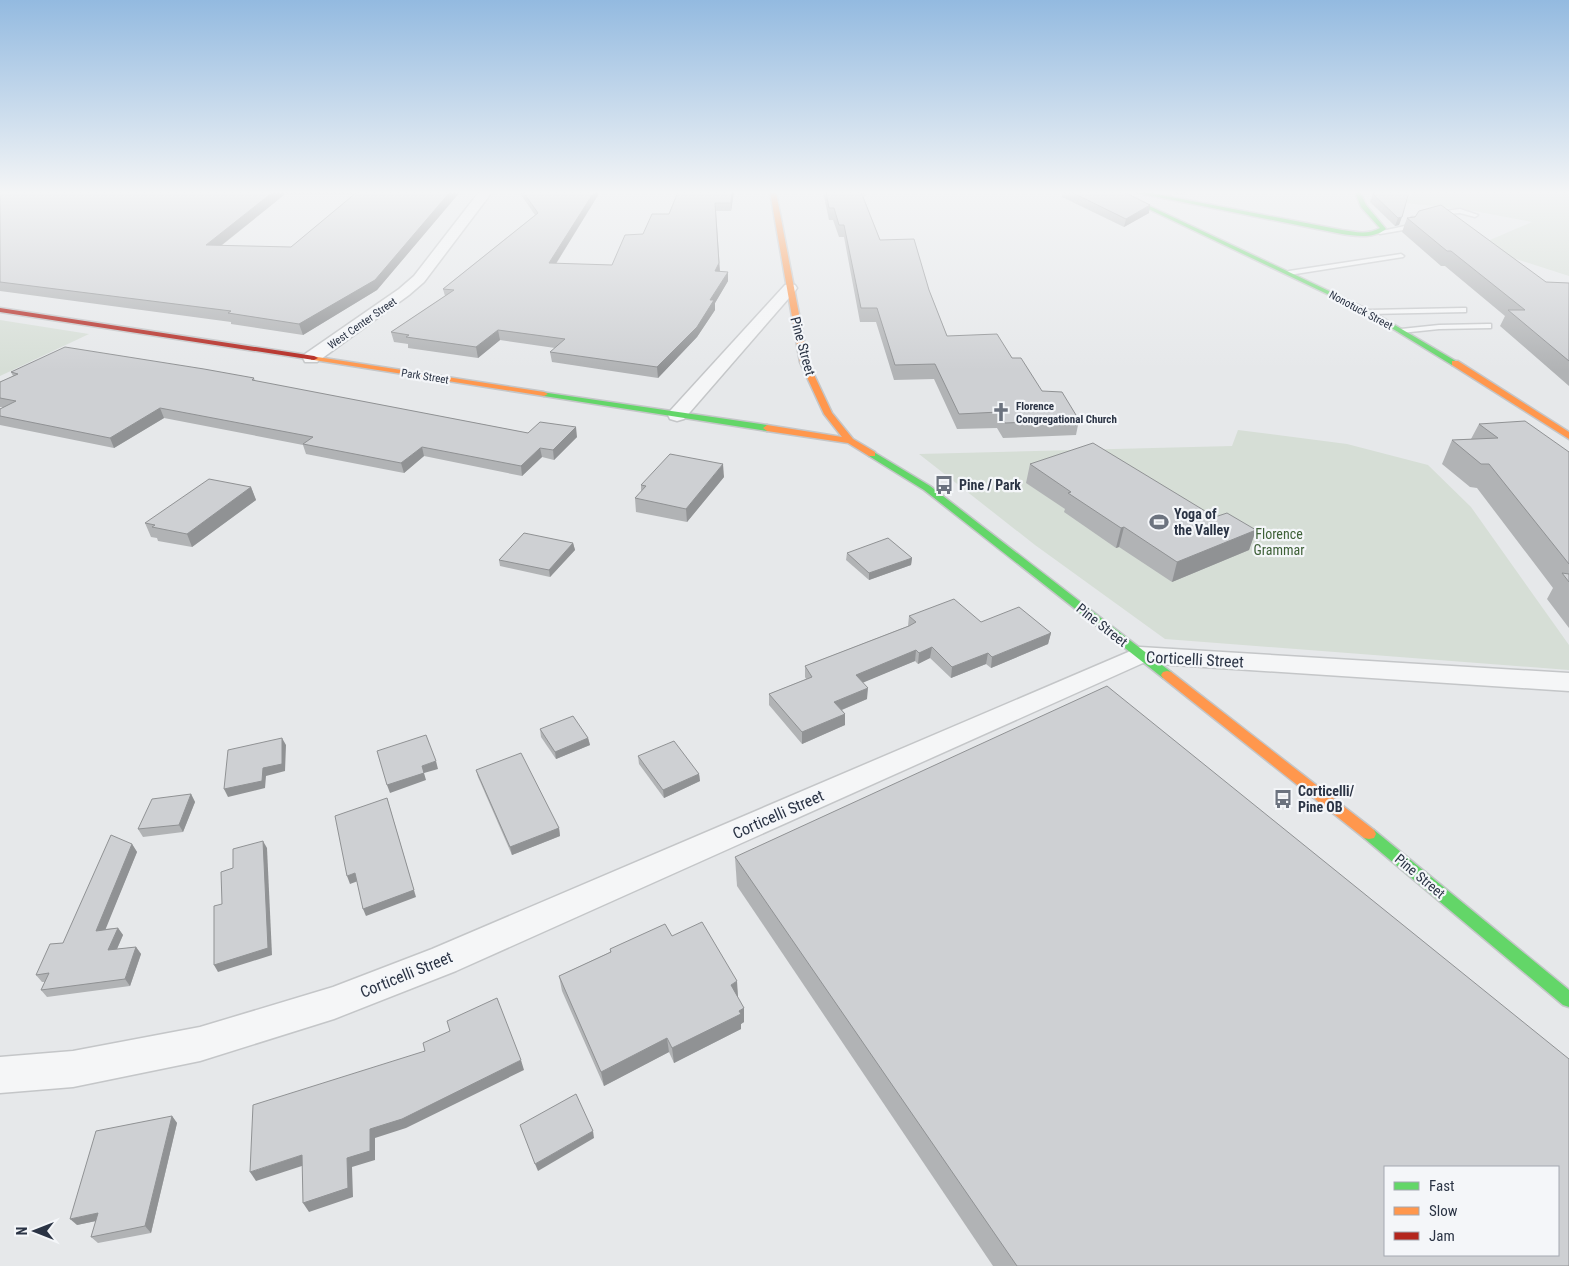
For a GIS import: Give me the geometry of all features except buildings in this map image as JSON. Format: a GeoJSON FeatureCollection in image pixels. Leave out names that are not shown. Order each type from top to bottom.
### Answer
{"type":"FeatureCollection","features":[{"type":"Feature","properties":{"kind":"main road","name":"Pine Street"},"geometry":{"type":"LineString","coordinates":[[783,251],[804,362],[828,414],[850,441],[927,488],[1236,728],[1371,836],[1569,1000]]}},
{"type":"Feature","properties":{"kind":"main road","name":"Nonotuck Street"},"geometry":{"type":"LineString","coordinates":[[1242,251],[1369,312],[1569,436]]}},
{"type":"Feature","properties":{"kind":"main road","name":"Park Street"},"geometry":{"type":"LineString","coordinates":[[0,310],[850,441]]}},
{"type":"Feature","properties":{"kind":"street","name":"West Center Street"},"geometry":{"type":"LineString","coordinates":[[311,358],[404,292],[419,279],[441,251]]}},
{"type":"Feature","properties":{"kind":"street","name":"Pine Street"},"geometry":{"type":"LineString","coordinates":[[677,415],[790,288]]}},
{"type":"Feature","properties":{"kind":"street","name":"Corticelli Street"},"geometry":{"type":"LineString","coordinates":[[0,1075],[73,1068],[200,1044],[334,1003],[444,960],[1140,655],[1569,682]]}},
{"type":"Feature","properties":{"kind":"lane"},"geometry":{"type":"LineString","coordinates":[[1289,273],[1402,256]]}},
{"type":"Feature","properties":{"kind":"lane"},"geometry":{"type":"LineString","coordinates":[[1369,312],[1464,310]]}},
{"type":"Feature","properties":{"kind":"lane"},"geometry":{"type":"LineString","coordinates":[[1401,331],[1439,327],[1488,326]]}},
{"type":"Feature","properties":{"kind":"green space"},"geometry":{"type":"Polygon","coordinates":[[[1492,251],[1569,251],[1569,276],[1492,251]]]}},
{"type":"Feature","properties":{"kind":"green space"},"geometry":{"type":"Polygon","coordinates":[[[0,320],[89,334],[0,376],[0,320]]]}},
{"type":"Feature","properties":{"kind":"green space","name":"Florence Grammar"},"geometry":{"type":"Polygon","coordinates":[[[1238,430],[1347,444],[1428,465],[1471,507],[1569,645],[1569,670],[1165,639],[1035,545],[919,454],[1232,446],[1238,430]]]}},
{"type":"Feature","properties":{"kind":"traffic: fast"},"geometry":{"type":"LineString","coordinates":[[1240,251],[1369,312],[1455,363]]}},
{"type":"Feature","properties":{"kind":"traffic: fast"},"geometry":{"type":"LineString","coordinates":[[544,394],[767,428]]}},
{"type":"Feature","properties":{"kind":"traffic: fast"},"geometry":{"type":"LineString","coordinates":[[872,454],[927,488],[1167,675]]}},
{"type":"Feature","properties":{"kind":"traffic: fast"},"geometry":{"type":"LineString","coordinates":[[1369,834],[1569,1000]]}},
{"type":"Feature","properties":{"kind":"traffic: slow"},"geometry":{"type":"LineString","coordinates":[[784,251],[804,362],[828,414],[850,441],[872,454]]}},
{"type":"Feature","properties":{"kind":"traffic: slow"},"geometry":{"type":"LineString","coordinates":[[314,358],[544,394]]}},
{"type":"Feature","properties":{"kind":"traffic: slow"},"geometry":{"type":"LineString","coordinates":[[1455,363],[1569,436]]}},
{"type":"Feature","properties":{"kind":"traffic: slow"},"geometry":{"type":"LineString","coordinates":[[767,428],[850,441]]}},
{"type":"Feature","properties":{"kind":"traffic: slow"},"geometry":{"type":"LineString","coordinates":[[1167,675],[1369,834]]}},
{"type":"Feature","properties":{"kind":"traffic: jam"},"geometry":{"type":"LineString","coordinates":[[0,310],[314,358]]}},
{"type":"Feature","properties":{"kind":"place","name":"Florence Congregational Church"},"geometry":{"type":"Point","coordinates":[1001,412]}},
{"type":"Feature","properties":{"kind":"place","name":"Pine / Park"},"geometry":{"type":"Point","coordinates":[944,485]}},
{"type":"Feature","properties":{"kind":"place","name":"Yoga of the Valley"},"geometry":{"type":"Point","coordinates":[1159,522]}},
{"type":"Feature","properties":{"kind":"place","name":"Corticelli/ Pine OB"},"geometry":{"type":"Point","coordinates":[1283,799]}}]}
